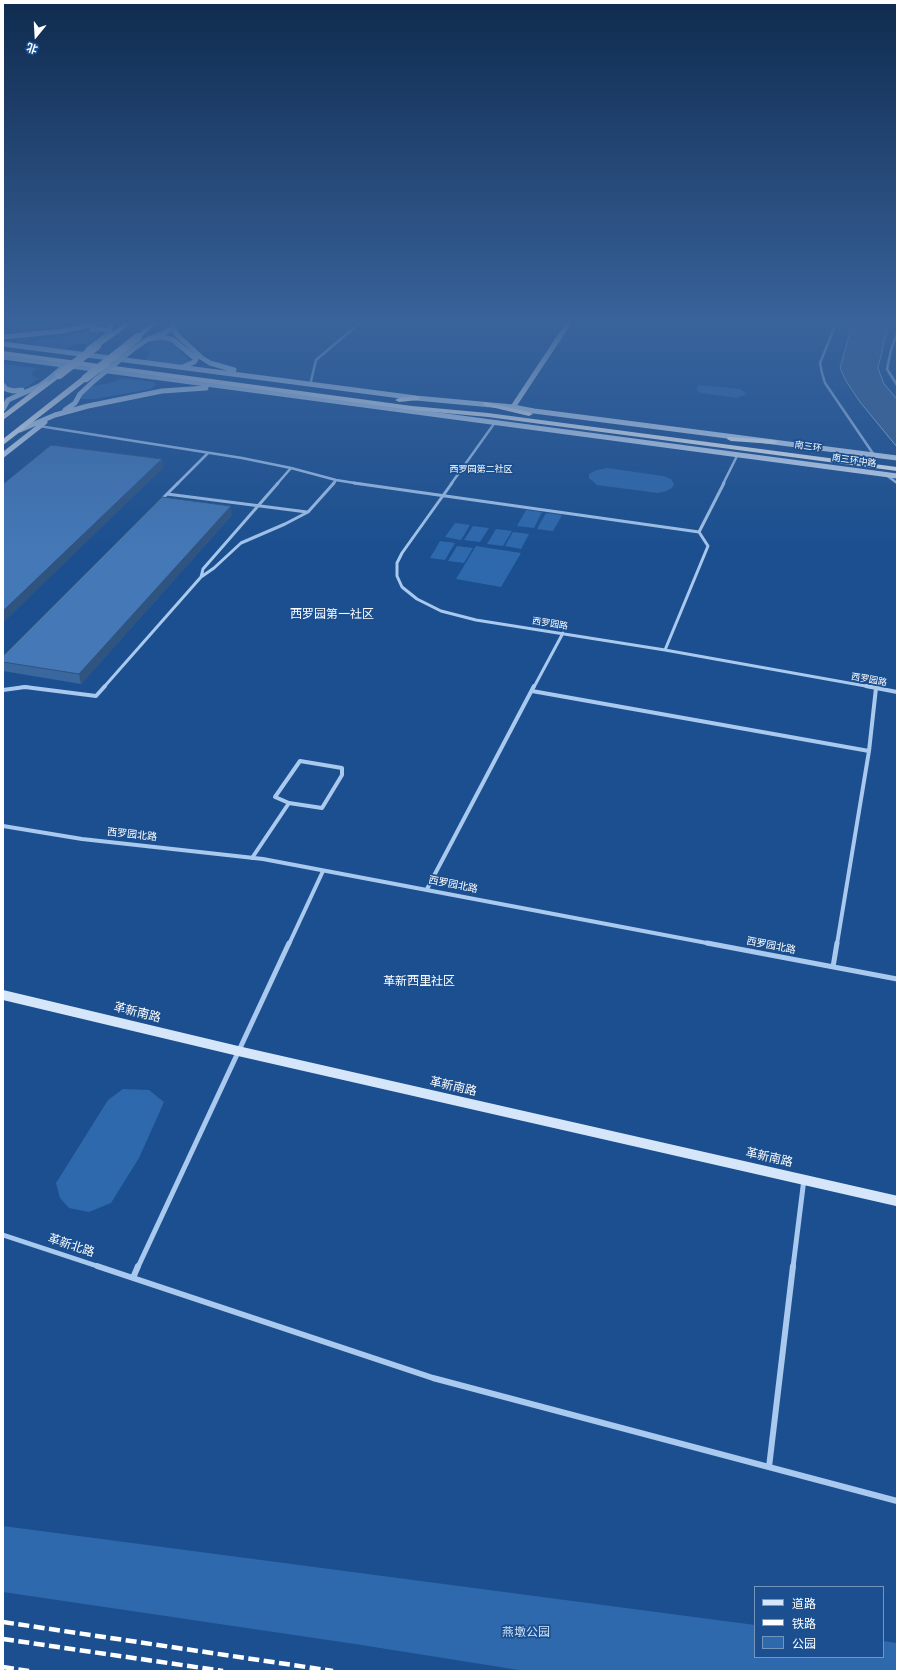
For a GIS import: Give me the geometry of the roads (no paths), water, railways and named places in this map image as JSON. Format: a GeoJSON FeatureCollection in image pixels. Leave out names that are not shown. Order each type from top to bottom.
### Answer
{"type":"FeatureCollection","features":[{"type":"Feature","properties":{"kind":"highway"},"geometry":{"type":"LineString","coordinates":[[3,418],[28,399]]}},
{"type":"Feature","properties":{"kind":"highway"},"geometry":{"type":"LineString","coordinates":[[3,443],[59,399]]}},
{"type":"Feature","properties":{"kind":"highway","name":"南三环"},"geometry":{"type":"LineString","coordinates":[[328,399],[412,410],[488,415],[802,456],[895,465]]}},
{"type":"Feature","properties":{"kind":"highway","name":"南三环"},"geometry":{"type":"LineString","coordinates":[[392,399],[536,415],[895,465]]}},
{"type":"Feature","properties":{"kind":"highway"},"geometry":{"type":"LineString","coordinates":[[399,400],[406,399]]}},
{"type":"Feature","properties":{"kind":"highway"},"geometry":{"type":"LineString","coordinates":[[487,404],[536,415]]}},
{"type":"Feature","properties":{"kind":"highway"},"geometry":{"type":"LineString","coordinates":[[412,410],[433,413]]}},
{"type":"Feature","properties":{"kind":"highway"},"geometry":{"type":"LineString","coordinates":[[714,439],[774,442]]}},
{"type":"Feature","properties":{"kind":"highway"},"geometry":{"type":"LineString","coordinates":[[738,454],[802,456]]}},
{"type":"Feature","properties":{"kind":"street"},"geometry":{"type":"LineString","coordinates":[[20,430],[55,415],[81,399]]}},
{"type":"Feature","properties":{"kind":"street"},"geometry":{"type":"LineString","coordinates":[[89,399],[100,401],[110,399]]}},
{"type":"Feature","properties":{"kind":"street"},"geometry":{"type":"LineString","coordinates":[[3,455],[55,415],[121,399]]}},
{"type":"Feature","properties":{"kind":"street"},"geometry":{"type":"LineString","coordinates":[[295,399],[377,410],[412,410]]}},
{"type":"Feature","properties":{"kind":"street"},"geometry":{"type":"LineString","coordinates":[[325,399],[412,410]]}},
{"type":"Feature","properties":{"kind":"street","name":"南三环中路"},"geometry":{"type":"LineString","coordinates":[[429,399],[513,407],[874,455],[895,465],[885,474],[433,413]]}},
{"type":"Feature","properties":{"kind":"street"},"geometry":{"type":"LineString","coordinates":[[437,399],[450,401]]}},
{"type":"Feature","properties":{"kind":"street"},"geometry":{"type":"LineString","coordinates":[[513,407],[518,399]]}},
{"type":"Feature","properties":{"kind":"street"},"geometry":{"type":"LineString","coordinates":[[836,399],[874,455]]}},
{"type":"Feature","properties":{"kind":"street"},"geometry":{"type":"LineString","coordinates":[[3,409],[6,401]]}},
{"type":"Feature","properties":{"kind":"street","name":"西罗园路"},"geometry":{"type":"LineString","coordinates":[[496,421],[402,553],[397,563],[397,576],[402,587],[418,599],[441,611],[476,620],[665,650],[897,692]]}},
{"type":"Feature","properties":{"kind":"street"},"geometry":{"type":"LineString","coordinates":[[39,426],[208,452],[291,468],[336,480],[699,532],[708,546],[665,650]]}},
{"type":"Feature","properties":{"kind":"street"},"geometry":{"type":"LineString","coordinates":[[156,504],[208,452]]}},
{"type":"Feature","properties":{"kind":"street"},"geometry":{"type":"LineString","coordinates":[[699,532],[738,454]]}},
{"type":"Feature","properties":{"kind":"street"},"geometry":{"type":"LineString","coordinates":[[201,577],[203,568],[291,468]]}},
{"type":"Feature","properties":{"kind":"street"},"geometry":{"type":"LineString","coordinates":[[885,474],[897,483]]}},
{"type":"Feature","properties":{"kind":"street"},"geometry":{"type":"LineString","coordinates":[[3,690],[25,687],[96,696],[201,577],[214,568],[241,543],[285,524],[308,512],[336,480]]}},
{"type":"Feature","properties":{"kind":"street"},"geometry":{"type":"LineString","coordinates":[[167,494],[308,512]]}},
{"type":"Feature","properties":{"kind":"street"},"geometry":{"type":"LineString","coordinates":[[427,889],[563,633]]}},
{"type":"Feature","properties":{"kind":"street"},"geometry":{"type":"LineString","coordinates":[[833,967],[869,751],[876,688]]}},
{"type":"Feature","properties":{"kind":"street"},"geometry":{"type":"LineString","coordinates":[[532,691],[869,751]]}},
{"type":"Feature","properties":{"kind":"street"},"geometry":{"type":"LineString","coordinates":[[300,761],[342,768],[342,775],[322,808],[289,803],[275,797],[300,761]]}},
{"type":"Feature","properties":{"kind":"street"},"geometry":{"type":"LineString","coordinates":[[252,858],[289,803]]}},
{"type":"Feature","properties":{"kind":"street","name":"西罗园北路"},"geometry":{"type":"LineString","coordinates":[[3,826],[82,839],[252,858],[427,889],[897,979]]}},
{"type":"Feature","properties":{"kind":"street"},"geometry":{"type":"LineString","coordinates":[[133,1278],[323,871]]}},
{"type":"Feature","properties":{"kind":"street","name":"革新南路"},"geometry":{"type":"LineString","coordinates":[[3,995],[238,1051],[897,1201]]}},
{"type":"Feature","properties":{"kind":"street"},"geometry":{"type":"LineString","coordinates":[[769,1467],[804,1179]]}},
{"type":"Feature","properties":{"kind":"street","name":"革新北路"},"geometry":{"type":"LineString","coordinates":[[3,1235],[433,1378],[897,1500]]}},
{"type":"Feature","properties":{"kind":"railway"},"geometry":{"type":"LineString","coordinates":[[3,1622],[333,1671]]}},
{"type":"Feature","properties":{"kind":"railway"},"geometry":{"type":"LineString","coordinates":[[3,1639],[223,1671]]}},
{"type":"Feature","properties":{"kind":"railway"},"geometry":{"type":"LineString","coordinates":[[3,1667],[29,1671]]}},
{"type":"Feature","properties":{"kind":"district","name":"西罗园第二社区"},"geometry":{"type":"Point","coordinates":[481,470]}},
{"type":"Feature","properties":{"kind":"district","name":"西罗园第一社区"},"geometry":{"type":"Point","coordinates":[332,615]}},
{"type":"Feature","properties":{"kind":"district","name":"革新西里社区"},"geometry":{"type":"Point","coordinates":[419,982]}},
{"type":"Feature","properties":{"kind":"park label","name":"燕墩公园"},"geometry":{"type":"Point","coordinates":[526,1633]}}]}
